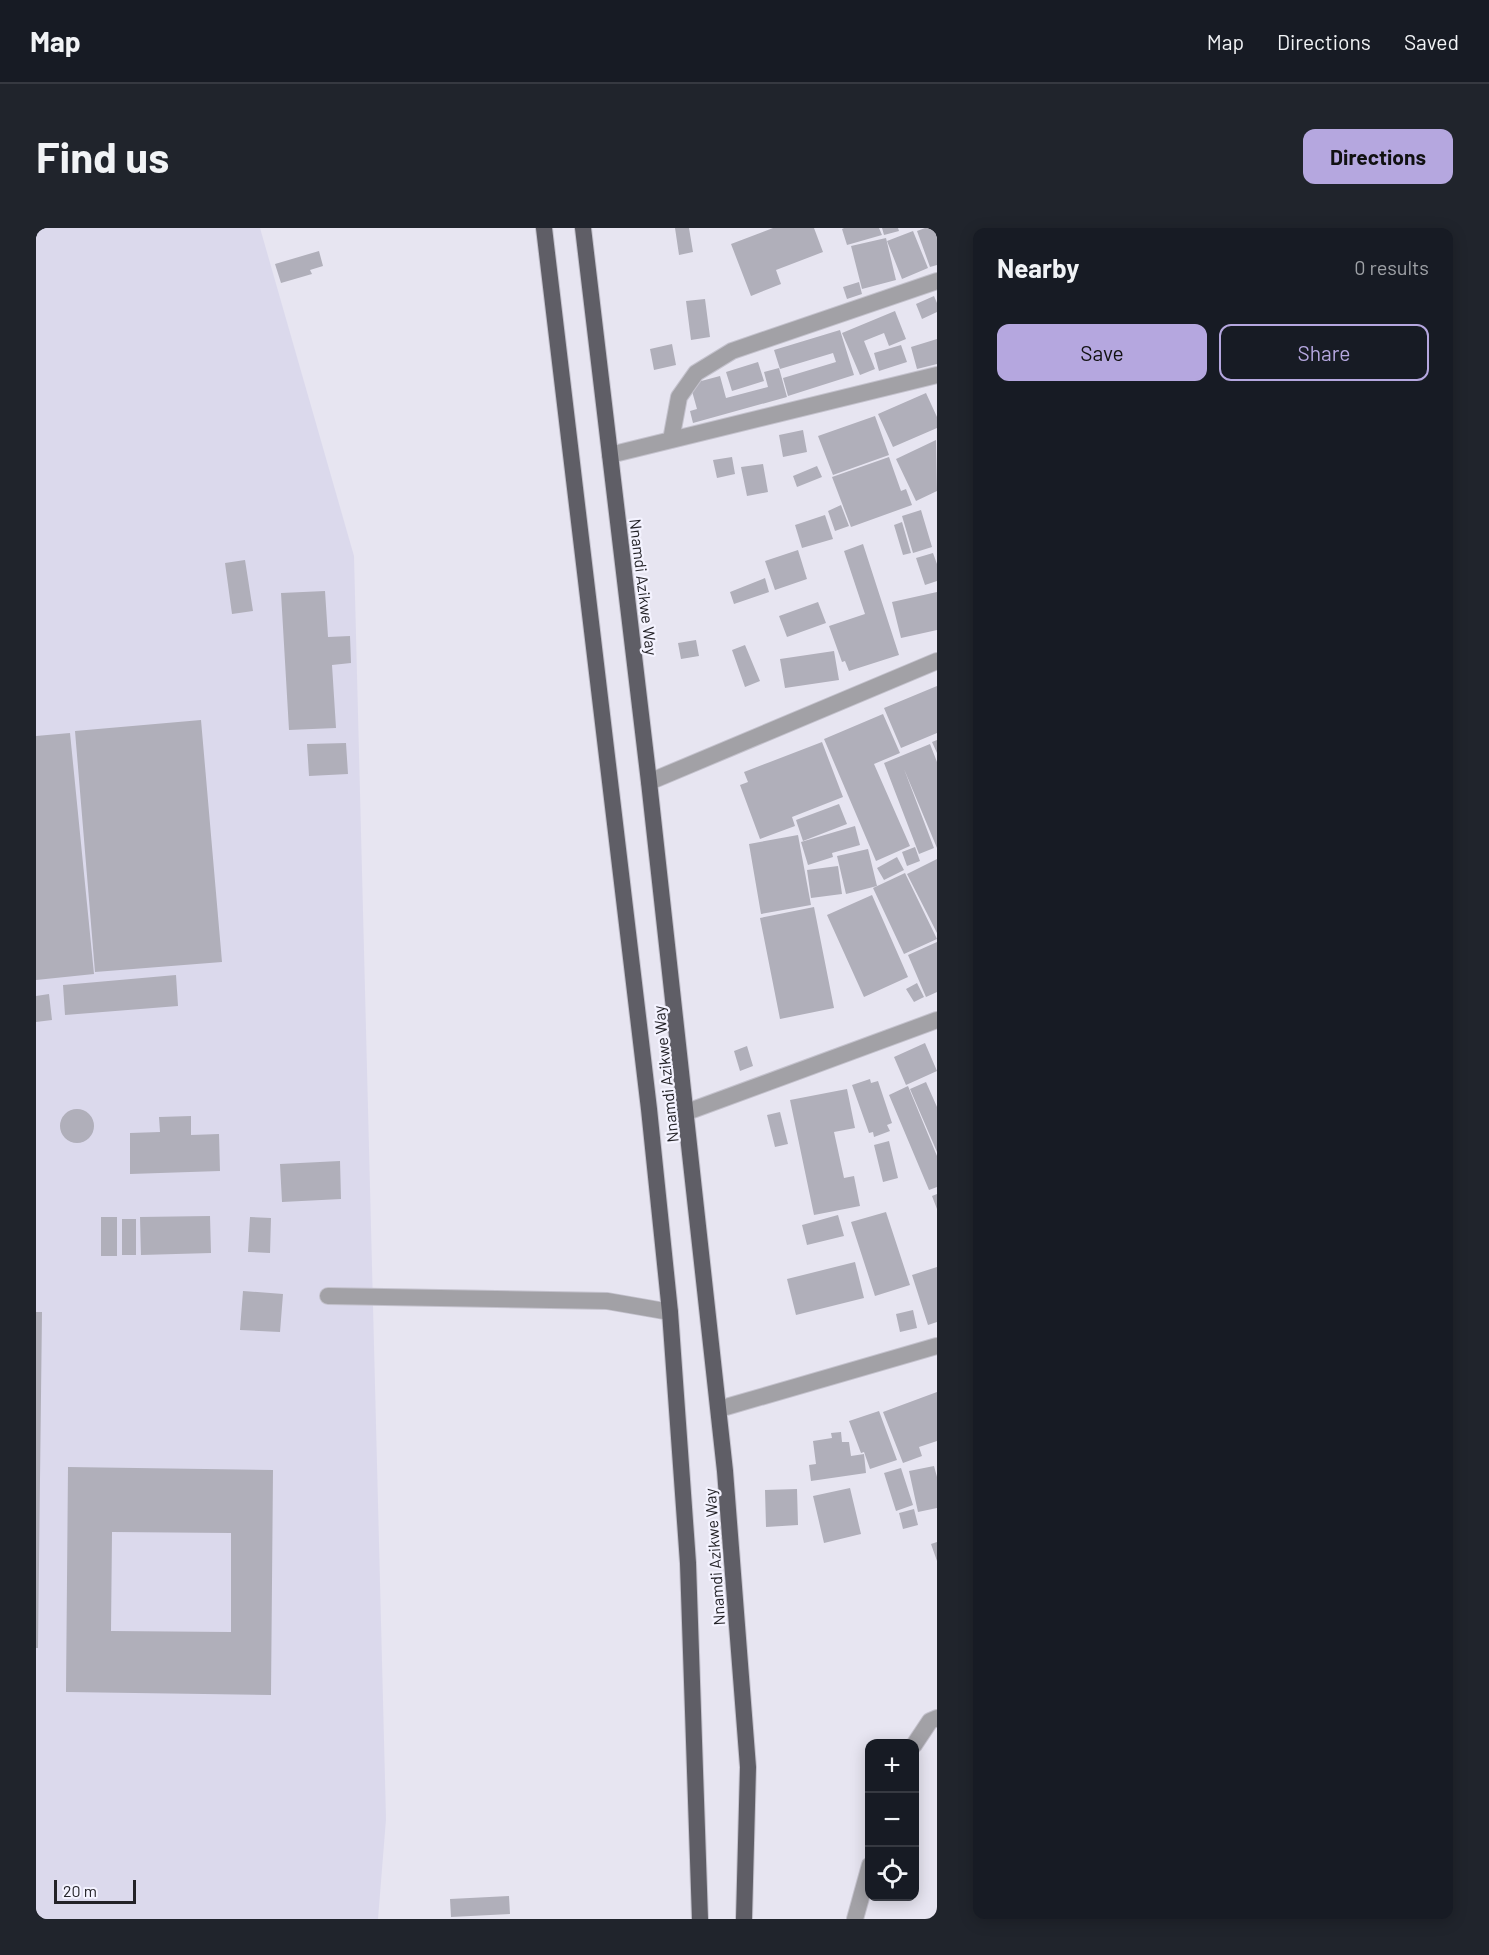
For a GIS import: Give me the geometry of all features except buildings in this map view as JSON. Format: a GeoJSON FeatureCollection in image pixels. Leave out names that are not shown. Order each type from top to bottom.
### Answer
{"type":"FeatureCollection","features":[{"type":"Feature","properties":{"kind":"highway","name":"Nnamdi Azikwe Way"},"geometry":{"type":"LineString","coordinates":[[544,228],[645,1073],[670,1312],[688,1563],[700,1919]]}},
{"type":"Feature","properties":{"kind":"highway","name":"Nnamdi Azikwe Way"},"geometry":{"type":"LineString","coordinates":[[583,228],[687,1112],[725,1471],[748,1767],[744,1919]]}},
{"type":"Feature","properties":{"kind":"street"},"geometry":{"type":"LineString","coordinates":[[670,440],[679,396],[696,373],[732,351],[937,281]]}},
{"type":"Feature","properties":{"kind":"street"},"geometry":{"type":"LineString","coordinates":[[610,455],[937,375]]}},
{"type":"Feature","properties":{"kind":"street"},"geometry":{"type":"LineString","coordinates":[[649,782],[937,661]]}},
{"type":"Feature","properties":{"kind":"street"},"geometry":{"type":"LineString","coordinates":[[687,1112],[937,1020]]}},
{"type":"Feature","properties":{"kind":"street"},"geometry":{"type":"LineString","coordinates":[[328,1296],[607,1301],[670,1312]]}},
{"type":"Feature","properties":{"kind":"street"},"geometry":{"type":"LineString","coordinates":[[718,1409],[937,1346]]}},
{"type":"Feature","properties":{"kind":"street"},"geometry":{"type":"LineString","coordinates":[[919,1739],[930,1721],[937,1718]]}},
{"type":"Feature","properties":{"kind":"street"},"geometry":{"type":"LineString","coordinates":[[855,1919],[865,1883]]}},
{"type":"Feature","properties":{"kind":"shaded area"},"geometry":{"type":"Polygon","coordinates":[[[36,228],[260,228],[354,556],[386,1819],[378,1919],[36,1919],[36,228]]]}}]}
